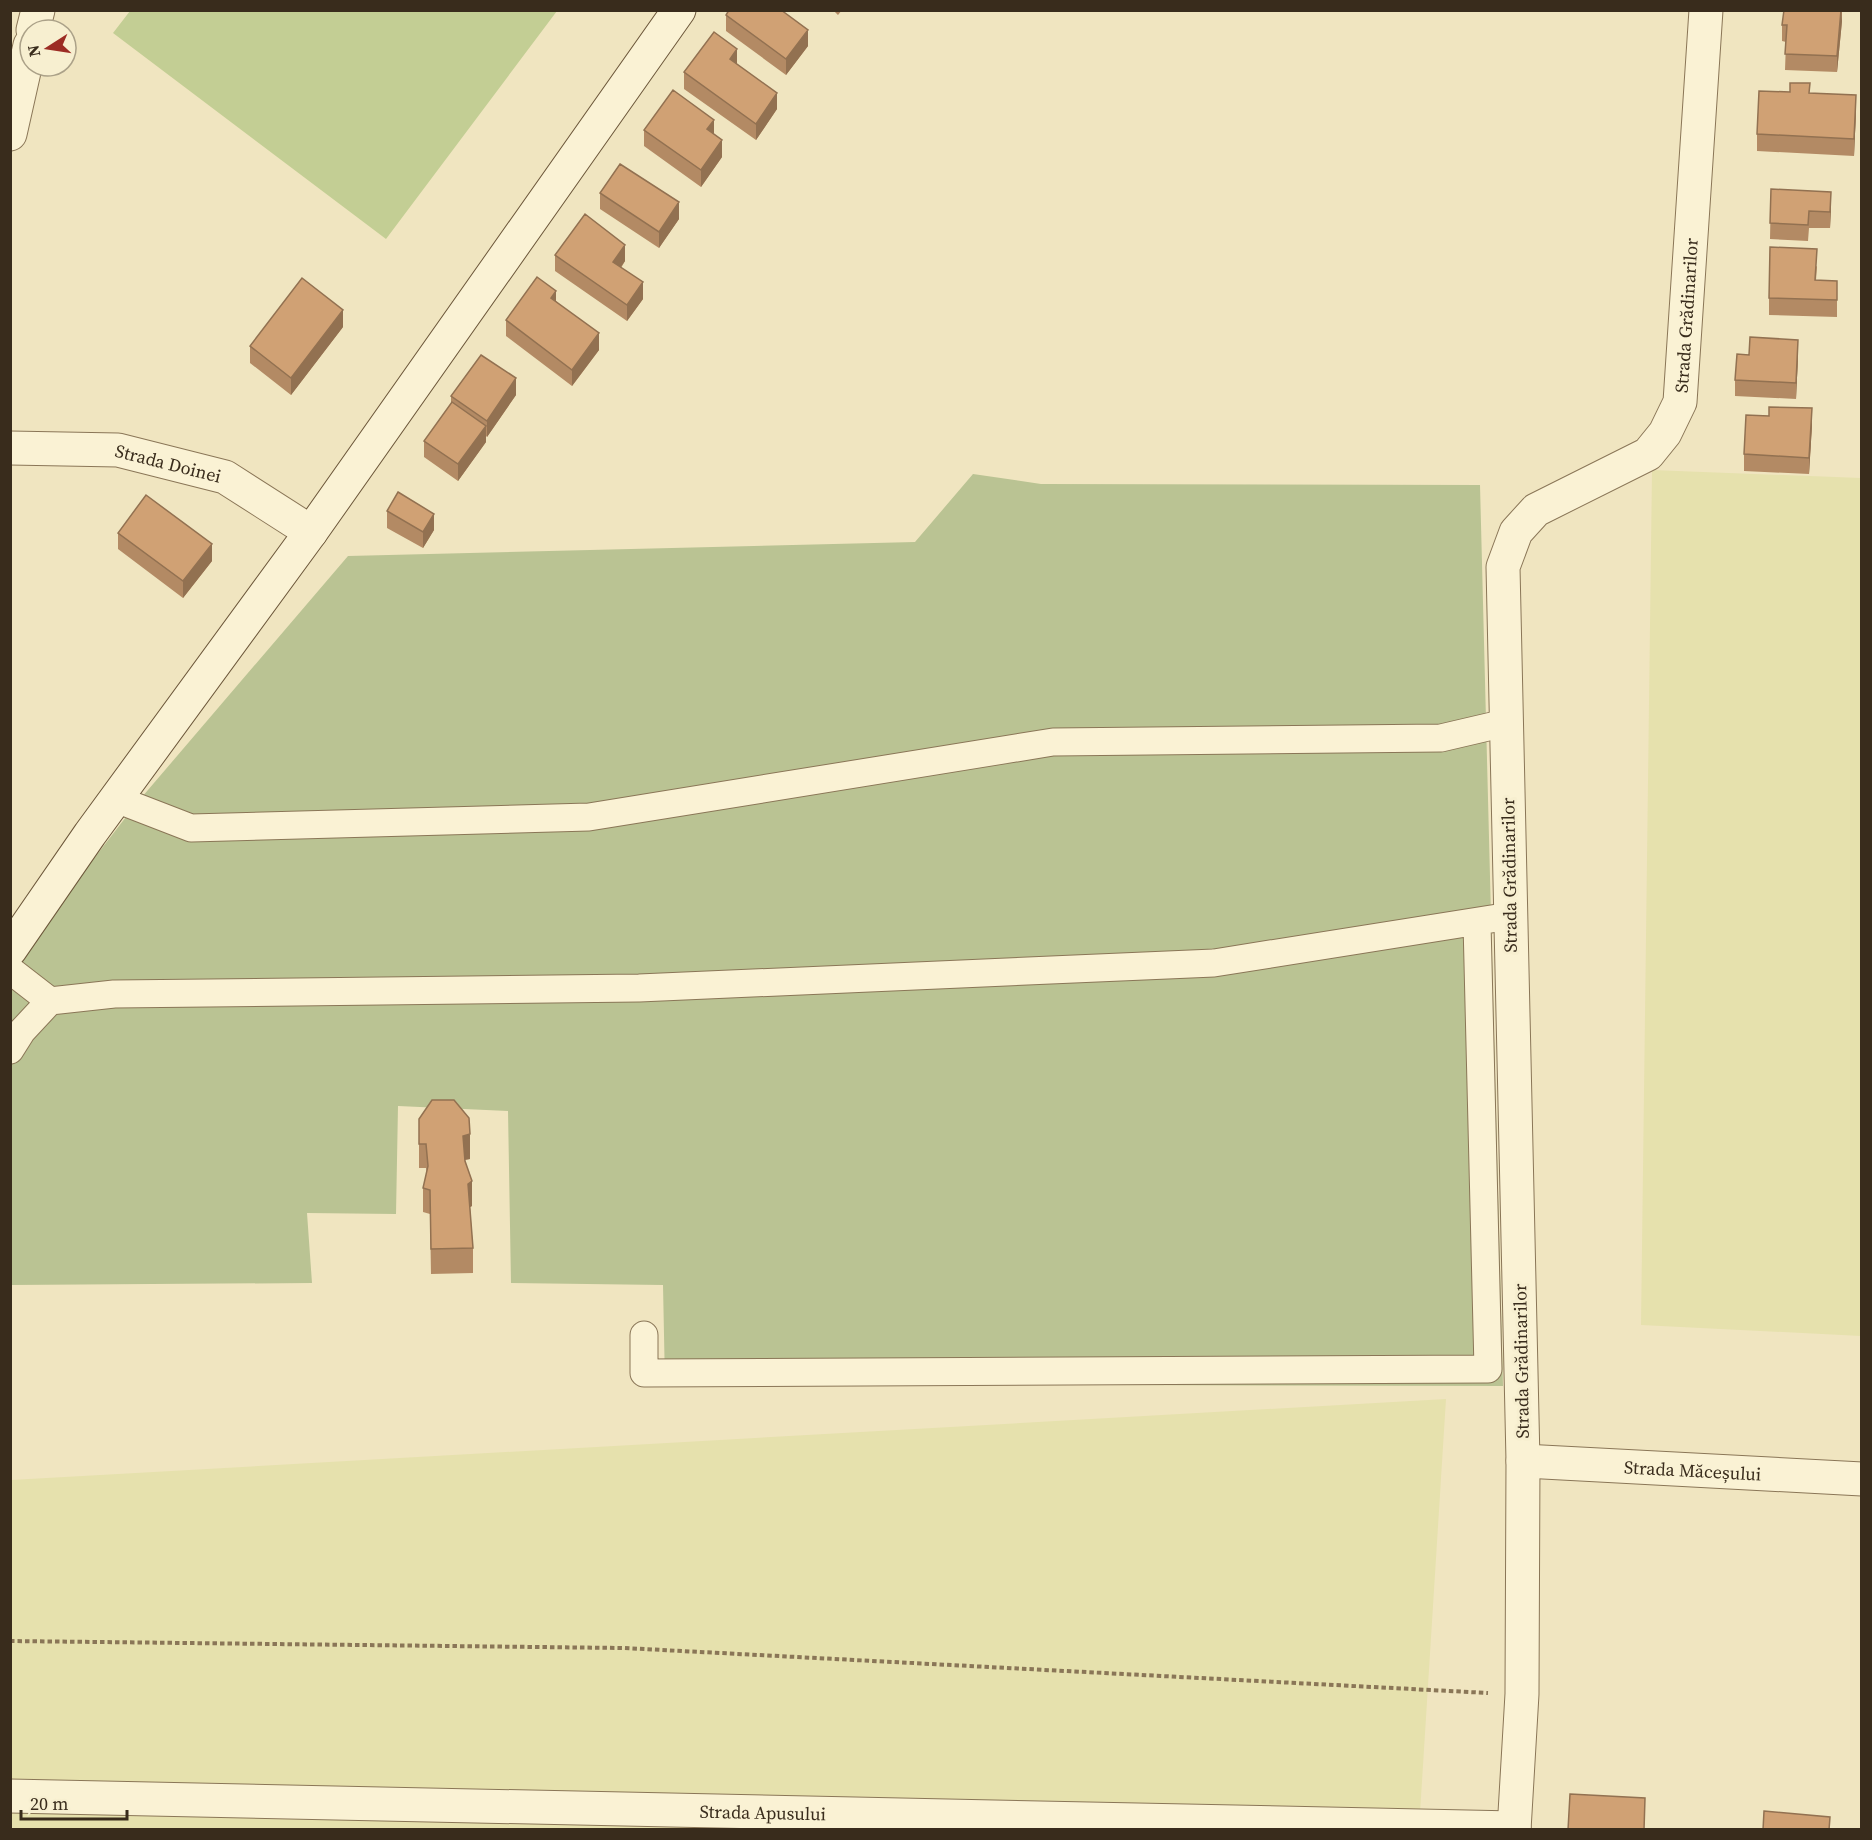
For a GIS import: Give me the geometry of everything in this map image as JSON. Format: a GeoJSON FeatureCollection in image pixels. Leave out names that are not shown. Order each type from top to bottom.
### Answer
{"type":"FeatureCollection","features":[{"type":"Feature","properties":{"kind":"street"},"geometry":{"type":"LineString","coordinates":[[10,950],[116,799],[311,532],[679,10]]}},
{"type":"Feature","properties":{"kind":"street","name":"Strada Grădinarilor"},"geometry":{"type":"LineString","coordinates":[[1514,1829],[1522,1694],[1523,1461],[1503,567],[1516,532],[1536,510],[1648,454],[1665,433],[1680,402],[1706,10]]}},
{"type":"Feature","properties":{"kind":"street"},"geometry":{"type":"LineString","coordinates":[[10,134],[23,78]]}},
{"type":"Feature","properties":{"kind":"street","name":"Strada Doinei"},"geometry":{"type":"LineString","coordinates":[[10,448],[118,450],[225,477],[311,532]]}},
{"type":"Feature","properties":{"kind":"street"},"geometry":{"type":"LineString","coordinates":[[116,799],[191,828],[589,817],[1053,742],[1441,738],[1505,723]]}},
{"type":"Feature","properties":{"kind":"street"},"geometry":{"type":"LineString","coordinates":[[10,1050],[22,1031],[50,1001],[114,994],[639,988],[1214,963],[1510,916]]}},
{"type":"Feature","properties":{"kind":"street"},"geometry":{"type":"LineString","coordinates":[[644,1335],[644,1373],[1488,1369],[1477,923]]}},
{"type":"Feature","properties":{"kind":"street"},"geometry":{"type":"LineString","coordinates":[[10,970],[50,1001]]}},
{"type":"Feature","properties":{"kind":"street","name":"Strada Măceșului"},"geometry":{"type":"LineString","coordinates":[[1523,1461],[1862,1479]]}},
{"type":"Feature","properties":{"kind":"street","name":"Strada Apusului"},"geometry":{"type":"LineString","coordinates":[[10,1796],[1514,1829]]}},
{"type":"Feature","properties":{"kind":"path"},"geometry":{"type":"LineString","coordinates":[[10,1641],[624,1648],[1522,1694]]}},
{"type":"Feature","properties":{"kind":"shaded area"},"geometry":{"type":"Polygon","coordinates":[[[1652,470],[1861,478],[1861,1336],[1641,1325],[1652,470]]]}},
{"type":"Feature","properties":{"kind":"shaded area"},"geometry":{"type":"Polygon","coordinates":[[[1446,1399],[1419,1829],[11,1830],[11,1480],[1446,1399]]]}},
{"type":"Feature","properties":{"kind":"green space"},"geometry":{"type":"Polygon","coordinates":[[[130,11],[557,11],[386,239],[113,33],[130,11]]]}},
{"type":"Feature","properties":{"kind":"green space"},"geometry":{"type":"Polygon","coordinates":[[[973,474],[1041,484],[1480,485],[1503,1386],[665,1384],[663,1285],[511,1283],[508,1111],[398,1106],[396,1214],[307,1213],[312,1283],[11,1285],[10,980],[58,905],[136,804],[348,556],[915,542],[973,474]]]}},
{"type":"Feature","properties":{"kind":"building"},"geometry":{"type":"Polygon","coordinates":[[[729,10],[781,10],[808,30],[786,59],[726,15],[729,10]]]}},
{"type":"Feature","properties":{"kind":"building"},"geometry":{"type":"Polygon","coordinates":[[[1784,10],[1841,10],[1837,56],[1785,54],[1787,25],[1782,25],[1784,10]]]}},
{"type":"Feature","properties":{"kind":"building"},"geometry":{"type":"Polygon","coordinates":[[[714,32],[737,49],[730,59],[777,93],[756,124],[684,72],[714,32]]]}},
{"type":"Feature","properties":{"kind":"building"},"geometry":{"type":"Polygon","coordinates":[[[1790,83],[1810,83],[1809,93],[1856,95],[1854,139],[1757,134],[1759,91],[1790,92],[1790,83]]]}},
{"type":"Feature","properties":{"kind":"building"},"geometry":{"type":"Polygon","coordinates":[[[673,90],[714,120],[707,129],[722,140],[701,170],[644,130],[673,90]]]}},
{"type":"Feature","properties":{"kind":"building"},"geometry":{"type":"Polygon","coordinates":[[[620,164],[679,202],[659,232],[600,193],[620,164]]]}},
{"type":"Feature","properties":{"kind":"building"},"geometry":{"type":"Polygon","coordinates":[[[1771,189],[1831,192],[1830,212],[1809,211],[1808,225],[1770,223],[1771,189]]]}},
{"type":"Feature","properties":{"kind":"building"},"geometry":{"type":"Polygon","coordinates":[[[585,214],[625,245],[613,262],[643,282],[627,305],[555,255],[585,214]]]}},
{"type":"Feature","properties":{"kind":"building"},"geometry":{"type":"Polygon","coordinates":[[[1770,247],[1817,249],[1815,280],[1837,281],[1837,300],[1769,298],[1770,247]]]}},
{"type":"Feature","properties":{"kind":"building"},"geometry":{"type":"Polygon","coordinates":[[[537,277],[556,291],[551,298],[599,333],[572,370],[506,320],[537,277]]]}},
{"type":"Feature","properties":{"kind":"building"},"geometry":{"type":"Polygon","coordinates":[[[302,278],[343,310],[291,378],[250,346],[302,278]]]}},
{"type":"Feature","properties":{"kind":"building"},"geometry":{"type":"Polygon","coordinates":[[[1750,337],[1798,340],[1796,383],[1735,380],[1737,354],[1749,355],[1750,337]]]}},
{"type":"Feature","properties":{"kind":"building"},"geometry":{"type":"Polygon","coordinates":[[[481,355],[516,378],[487,421],[451,396],[481,355]]]}},
{"type":"Feature","properties":{"kind":"building"},"geometry":{"type":"Polygon","coordinates":[[[452,402],[486,426],[458,464],[424,441],[452,402]]]}},
{"type":"Feature","properties":{"kind":"building"},"geometry":{"type":"Polygon","coordinates":[[[1769,407],[1812,408],[1809,458],[1744,454],[1746,415],[1769,416],[1769,407]]]}},
{"type":"Feature","properties":{"kind":"building"},"geometry":{"type":"Polygon","coordinates":[[[398,492],[434,514],[423,532],[387,511],[398,492]]]}},
{"type":"Feature","properties":{"kind":"building"},"geometry":{"type":"Polygon","coordinates":[[[146,495],[212,544],[183,581],[118,533],[146,495]]]}},
{"type":"Feature","properties":{"kind":"building"},"geometry":{"type":"Polygon","coordinates":[[[432,1100],[454,1100],[469,1118],[470,1134],[463,1136],[465,1161],[472,1181],[468,1184],[473,1248],[431,1249],[430,1190],[423,1188],[428,1166],[426,1144],[419,1144],[419,1119],[432,1100]]]}},
{"type":"Feature","properties":{"kind":"building"},"geometry":{"type":"Polygon","coordinates":[[[1570,1794],[1645,1798],[1644,1830],[1568,1830],[1570,1794]]]}},
{"type":"Feature","properties":{"kind":"building"},"geometry":{"type":"Polygon","coordinates":[[[1764,1811],[1830,1817],[1829,1830],[1763,1830],[1764,1811]]]}}]}
